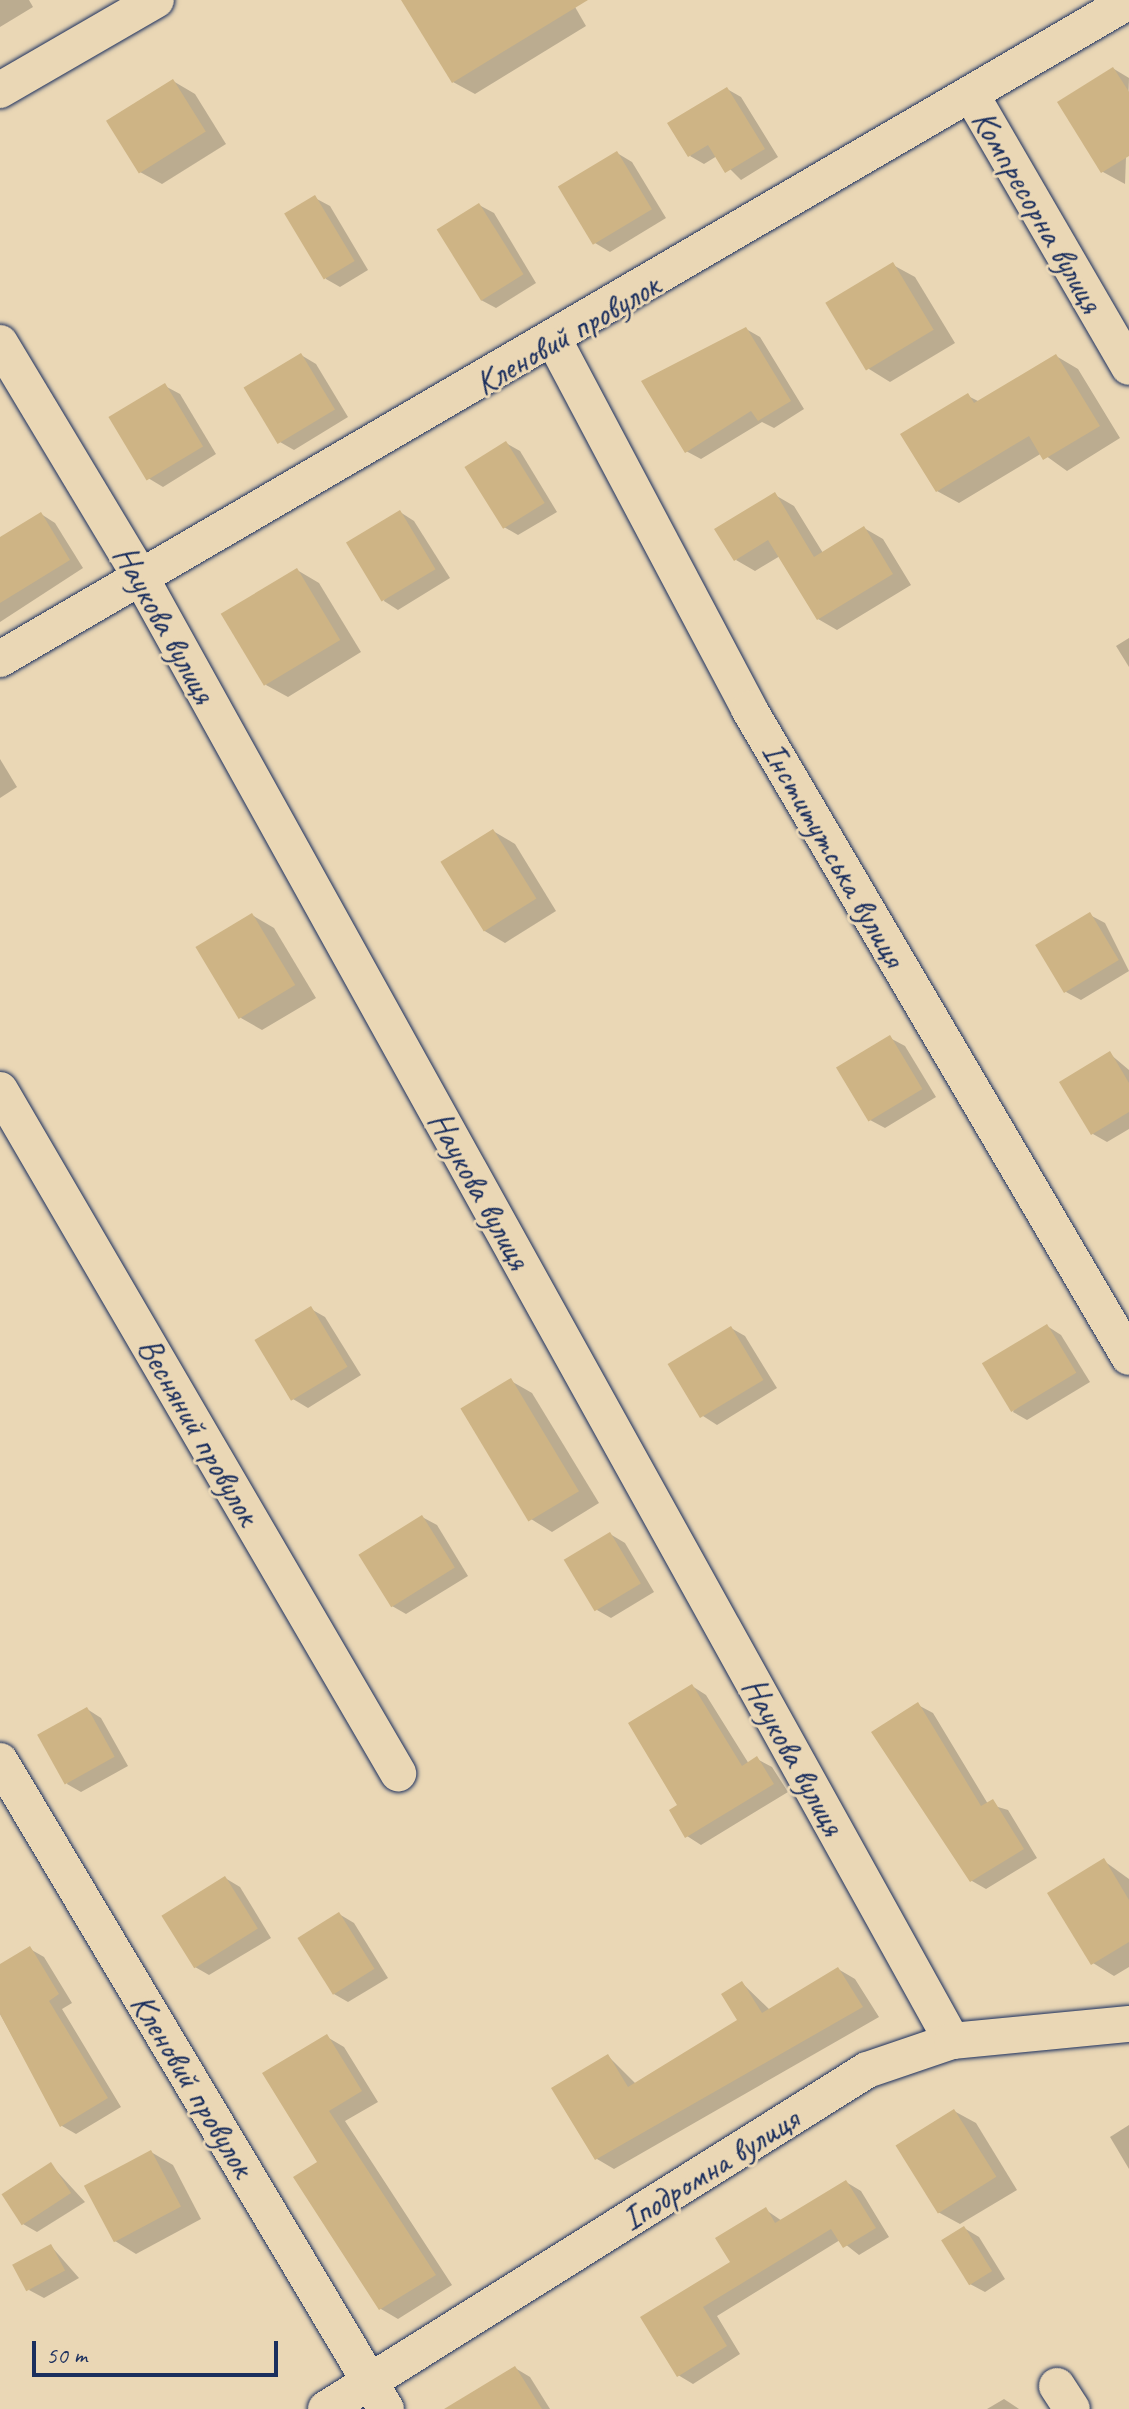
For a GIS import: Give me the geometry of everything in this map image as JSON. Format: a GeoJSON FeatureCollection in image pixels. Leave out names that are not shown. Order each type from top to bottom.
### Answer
{"type":"FeatureCollection","features":[{"type":"Feature","properties":{"kind":"street"},"geometry":{"type":"LineString","coordinates":[[0,90],[156,0]]}},
{"type":"Feature","properties":{"kind":"street","name":"Кленовий провулок"},"geometry":{"type":"LineString","coordinates":[[0,659],[555,342],[1129,1]]}},
{"type":"Feature","properties":{"kind":"street","name":"Компресорна вулиця"},"geometry":{"type":"LineString","coordinates":[[972,96],[1129,367]]}},
{"type":"Feature","properties":{"kind":"street","name":"Інститутська вулиця"},"geometry":{"type":"LineString","coordinates":[[555,342],[749,709],[1129,1357]]}},
{"type":"Feature","properties":{"kind":"street","name":"Наукова вулиця"},"geometry":{"type":"LineString","coordinates":[[0,343],[141,578],[952,2041]]}},
{"type":"Feature","properties":{"kind":"street","name":"Весняний провулок"},"geometry":{"type":"LineString","coordinates":[[0,1090],[398,1773]]}},
{"type":"Feature","properties":{"kind":"street","name":"Кленовий провулок"},"geometry":{"type":"LineString","coordinates":[[0,1761],[378,2396]]}},
{"type":"Feature","properties":{"kind":"street","name":"Іподромна вулиця"},"geometry":{"type":"LineString","coordinates":[[326,2409],[378,2396],[867,2070],[952,2041],[1129,2024]]}},
{"type":"Feature","properties":{"kind":"building"},"geometry":{"type":"Polygon","coordinates":[[[401,0],[588,0],[452,83],[401,0]]]}},
{"type":"Feature","properties":{"kind":"building"},"geometry":{"type":"Polygon","coordinates":[[[1113,67],[1129,92],[1129,156],[1101,173],[1057,102],[1113,67]]]}},
{"type":"Feature","properties":{"kind":"building"},"geometry":{"type":"Polygon","coordinates":[[[173,79],[206,132],[139,173],[106,121],[173,79]]]}},
{"type":"Feature","properties":{"kind":"building"},"geometry":{"type":"Polygon","coordinates":[[[727,87],[765,149],[725,173],[708,145],[688,157],[667,123],[727,87]]]}},
{"type":"Feature","properties":{"kind":"building"},"geometry":{"type":"Polygon","coordinates":[[[617,151],[652,209],[593,245],[558,187],[617,151]]]}},
{"type":"Feature","properties":{"kind":"building"},"geometry":{"type":"Polygon","coordinates":[[[315,195],[355,261],[324,280],[284,214],[315,195]]]}},
{"type":"Feature","properties":{"kind":"building"},"geometry":{"type":"Polygon","coordinates":[[[479,203],[524,274],[481,301],[437,229],[479,203]]]}},
{"type":"Feature","properties":{"kind":"building"},"geometry":{"type":"Polygon","coordinates":[[[893,262],[934,330],[866,370],[825,303],[893,262]]]}},
{"type":"Feature","properties":{"kind":"building"},"geometry":{"type":"Polygon","coordinates":[[[746,327],[791,401],[758,421],[751,411],[685,453],[641,381],[746,327]]]}},
{"type":"Feature","properties":{"kind":"building"},"geometry":{"type":"Polygon","coordinates":[[[301,353],[335,410],[278,444],[244,388],[301,353]]]}},
{"type":"Feature","properties":{"kind":"building"},"geometry":{"type":"Polygon","coordinates":[[[1056,354],[1100,426],[1043,460],[1029,436],[936,492],[900,434],[968,393],[974,403],[1056,354]]]}},
{"type":"Feature","properties":{"kind":"building"},"geometry":{"type":"Polygon","coordinates":[[[165,383],[203,446],[147,480],[108,417],[165,383]]]}},
{"type":"Feature","properties":{"kind":"building"},"geometry":{"type":"Polygon","coordinates":[[[506,441],[545,503],[503,529],[464,467],[506,441]]]}},
{"type":"Feature","properties":{"kind":"building"},"geometry":{"type":"Polygon","coordinates":[[[775,492],[814,557],[864,526],[893,574],[817,620],[768,540],[734,561],[714,529],[775,492]]]}},
{"type":"Feature","properties":{"kind":"building"},"geometry":{"type":"Polygon","coordinates":[[[400,510],[436,569],[382,602],[346,542],[400,510]]]}},
{"type":"Feature","properties":{"kind":"building"},"geometry":{"type":"Polygon","coordinates":[[[41,512],[70,560],[0,603],[0,537],[41,512]]]}},
{"type":"Feature","properties":{"kind":"building"},"geometry":{"type":"Polygon","coordinates":[[[297,568],[340,640],[264,686],[221,614],[297,568]]]}},
{"type":"Feature","properties":{"kind":"building"},"geometry":{"type":"Polygon","coordinates":[[[493,829],[536,899],[484,931],[440,862],[493,829]]]}},
{"type":"Feature","properties":{"kind":"building"},"geometry":{"type":"Polygon","coordinates":[[[1090,912],[1119,960],[1064,993],[1035,945],[1090,912]]]}},
{"type":"Feature","properties":{"kind":"building"},"geometry":{"type":"Polygon","coordinates":[[[252,913],[295,985],[239,1019],[195,947],[252,913]]]}},
{"type":"Feature","properties":{"kind":"building"},"geometry":{"type":"Polygon","coordinates":[[[890,1035],[922,1089],[868,1121],[836,1067],[890,1035]]]}},
{"type":"Feature","properties":{"kind":"building"},"geometry":{"type":"Polygon","coordinates":[[[1110,1051],[1129,1083],[1129,1112],[1091,1135],[1059,1082],[1110,1051]]]}},
{"type":"Feature","properties":{"kind":"building"},"geometry":{"type":"Polygon","coordinates":[[[311,1306],[348,1367],[291,1401],[254,1340],[311,1306]]]}},
{"type":"Feature","properties":{"kind":"building"},"geometry":{"type":"Polygon","coordinates":[[[1047,1324],[1076,1373],[1011,1412],[982,1363],[1047,1324]]]}},
{"type":"Feature","properties":{"kind":"building"},"geometry":{"type":"Polygon","coordinates":[[[731,1326],[763,1380],[700,1418],[668,1364],[731,1326]]]}},
{"type":"Feature","properties":{"kind":"building"},"geometry":{"type":"Polygon","coordinates":[[[511,1378],[579,1491],[528,1522],[460,1408],[511,1378]]]}},
{"type":"Feature","properties":{"kind":"building"},"geometry":{"type":"Polygon","coordinates":[[[422,1515],[455,1568],[391,1607],[358,1555],[422,1515]]]}},
{"type":"Feature","properties":{"kind":"building"},"geometry":{"type":"Polygon","coordinates":[[[610,1532],[641,1583],[595,1611],[564,1560],[610,1532]]]}},
{"type":"Feature","properties":{"kind":"building"},"geometry":{"type":"Polygon","coordinates":[[[692,1684],[742,1766],[757,1756],[774,1784],[685,1838],[669,1810],[677,1805],[628,1723],[692,1684]]]}},
{"type":"Feature","properties":{"kind":"building"},"geometry":{"type":"Polygon","coordinates":[[[918,1702],[981,1806],[993,1799],[1024,1849],[970,1882],[871,1732],[918,1702]]]}},
{"type":"Feature","properties":{"kind":"building"},"geometry":{"type":"Polygon","coordinates":[[[87,1707],[115,1757],[65,1784],[37,1735],[87,1707]]]}},
{"type":"Feature","properties":{"kind":"building"},"geometry":{"type":"Polygon","coordinates":[[[1104,1858],[1129,1900],[1129,1942],[1091,1965],[1047,1893],[1104,1858]]]}},
{"type":"Feature","properties":{"kind":"building"},"geometry":{"type":"Polygon","coordinates":[[[225,1876],[258,1929],[194,1968],[161,1916],[225,1876]]]}},
{"type":"Feature","properties":{"kind":"building"},"geometry":{"type":"Polygon","coordinates":[[[339,1912],[375,1969],[333,1995],[297,1938],[339,1912]]]}},
{"type":"Feature","properties":{"kind":"building"},"geometry":{"type":"Polygon","coordinates":[[[30,1946],[59,1994],[49,2001],[108,2098],[60,2127],[0,2014],[0,1964],[30,1946]]]}},
{"type":"Feature","properties":{"kind":"building"},"geometry":{"type":"Polygon","coordinates":[[[838,1967],[863,2007],[595,2160],[551,2088],[608,2054],[628,2087],[737,2020],[721,1994],[742,1981],[762,2013],[838,1967]]]}},
{"type":"Feature","properties":{"kind":"building"},"geometry":{"type":"Polygon","coordinates":[[[327,2034],[362,2091],[329,2111],[436,2275],[379,2310],[293,2177],[317,2162],[262,2073],[327,2034]]]}},
{"type":"Feature","properties":{"kind":"building"},"geometry":{"type":"Polygon","coordinates":[[[954,2109],[996,2177],[938,2213],[895,2146],[954,2109]]]}},
{"type":"Feature","properties":{"kind":"building"},"geometry":{"type":"Polygon","coordinates":[[[151,2150],[181,2207],[114,2242],[84,2186],[151,2150]]]}},
{"type":"Feature","properties":{"kind":"building"},"geometry":{"type":"Polygon","coordinates":[[[51,2162],[71,2193],[22,2225],[2,2194],[51,2162]]]}},
{"type":"Feature","properties":{"kind":"building"},"geometry":{"type":"Polygon","coordinates":[[[846,2180],[876,2228],[843,2248],[831,2229],[703,2307],[727,2346],[677,2377],[640,2317],[730,2262],[715,2238],[766,2207],[775,2223],[846,2180]]]}},
{"type":"Feature","properties":{"kind":"building"},"geometry":{"type":"Polygon","coordinates":[[[964,2226],[992,2271],[969,2285],[941,2240],[964,2226]]]}},
{"type":"Feature","properties":{"kind":"building"},"geometry":{"type":"Polygon","coordinates":[[[51,2244],[65,2270],[26,2291],[12,2265],[51,2244]]]}},
{"type":"Feature","properties":{"kind":"building"},"geometry":{"type":"Polygon","coordinates":[[[515,2366],[542,2409],[444,2409],[515,2366]]]}}]}
